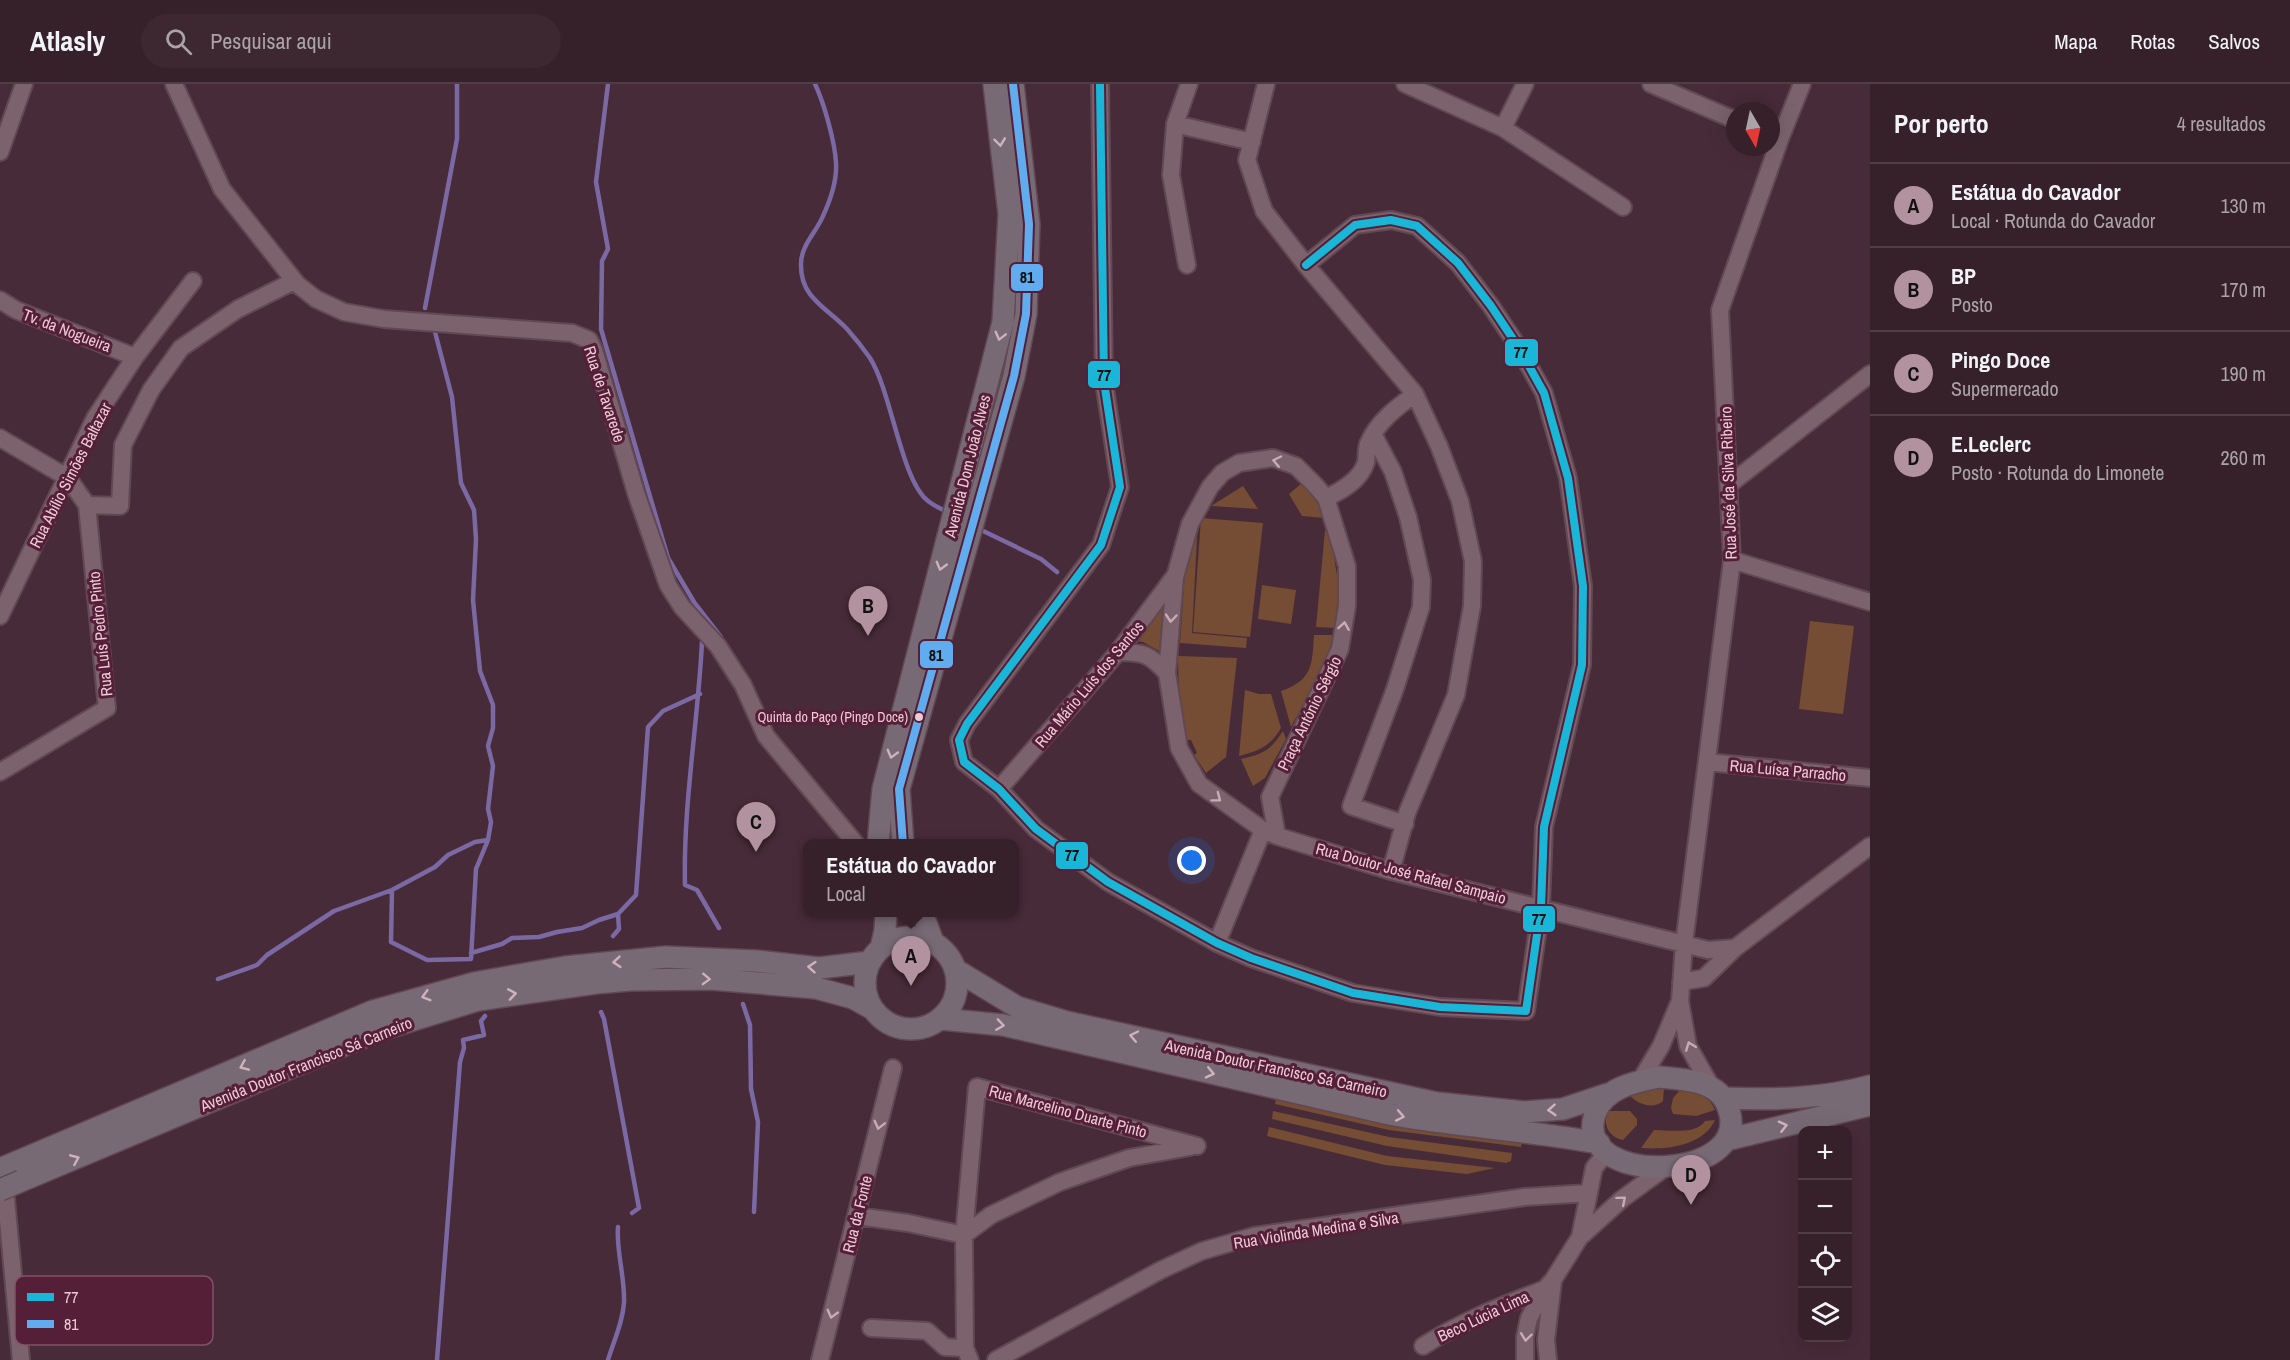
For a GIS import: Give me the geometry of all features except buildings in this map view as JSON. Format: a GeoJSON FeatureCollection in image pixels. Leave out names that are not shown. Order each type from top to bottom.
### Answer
{"type":"FeatureCollection","features":[{"type":"Feature","properties":{"kind":"main road","name":"Avenida Dom João Alves"},"geometry":{"type":"LineString","coordinates":[[878,839],[883,789],[1003,322],[1009,214],[994,84]]}},
{"type":"Feature","properties":{"kind":"main road","name":"Avenida Dom João Alves"},"geometry":{"type":"LineString","coordinates":[[903,839],[899,789],[1014,376],[1026,314],[1029,224],[1013,84]]}},
{"type":"Feature","properties":{"kind":"main road"},"geometry":{"type":"LineString","coordinates":[[876,955],[893,940],[906,937],[933,942],[951,958],[956,970],[958,983],[951,1009],[941,1019],[925,1028],[910,1030],[888,1023],[872,1008],[866,993],[865,977],[885,931],[886,917]]}},
{"type":"Feature","properties":{"kind":"main road"},"geometry":{"type":"LineString","coordinates":[[924,917],[933,942]]}},
{"type":"Feature","properties":{"kind":"main road","name":"Avenida Doutor Francisco Sá Carneiro"},"geometry":{"type":"LineString","coordinates":[[0,1190],[9,1171],[373,1011],[474,983],[565,967],[666,957],[756,961],[819,968],[876,955]]}},
{"type":"Feature","properties":{"kind":"main road","name":"Avenida Doutor Francisco Sá Carneiro"},"geometry":{"type":"LineString","coordinates":[[956,970],[1017,1007],[1066,1022],[1437,1103],[1524,1112],[1563,1109],[1608,1094]]}},
{"type":"Feature","properties":{"kind":"main road","name":"Avenida Doutor Francisco Sá Carneiro"},"geometry":{"type":"LineString","coordinates":[[9,1171],[381,1030],[478,1000],[608,982],[711,979],[816,988],[853,998],[872,1008]]}},
{"type":"Feature","properties":{"kind":"main road","name":"Avenida Doutor Francisco Sá Carneiro"},"geometry":{"type":"LineString","coordinates":[[941,1019],[1003,1025],[1329,1101],[1431,1122],[1563,1136],[1602,1148]]}},
{"type":"Feature","properties":{"kind":"main road"},"geometry":{"type":"LineString","coordinates":[[1718,1093],[1730,1111],[1731,1126],[1726,1140],[1716,1152],[1703,1158],[1666,1167],[1627,1163],[1612,1158],[1594,1135],[1593,1120],[1598,1105],[1608,1094],[1640,1081],[1659,1077],[1679,1079],[1718,1093],[1769,1101],[1846,1092],[1870,1086]]}},
{"type":"Feature","properties":{"kind":"main road"},"geometry":{"type":"LineString","coordinates":[[1726,1140],[1870,1105]]}},
{"type":"Feature","properties":{"kind":"street"},"geometry":{"type":"LineString","coordinates":[[0,152],[24,84]]}},
{"type":"Feature","properties":{"kind":"street","name":"Rua de Tavarede"},"geometry":{"type":"LineString","coordinates":[[174,84],[222,189],[294,281],[316,299],[344,312],[384,319],[572,333],[589,340],[594,350],[642,513],[668,585],[682,607],[718,646],[743,686],[766,736],[852,839]]}},
{"type":"Feature","properties":{"kind":"street"},"geometry":{"type":"LineString","coordinates":[[1100,84],[1104,382],[1120,488],[1101,545],[967,724],[959,740],[964,762],[999,789],[1036,829],[1108,882],[1217,943],[1251,958],[1353,993],[1440,1007],[1526,1011],[1541,907],[1544,827],[1582,665],[1583,586],[1568,478],[1544,393],[1520,348],[1491,306],[1458,263],[1417,226],[1391,220],[1355,225],[1306,266]]}},
{"type":"Feature","properties":{"kind":"street"},"geometry":{"type":"LineString","coordinates":[[1187,265],[1171,175],[1175,124],[1189,84]]}},
{"type":"Feature","properties":{"kind":"street"},"geometry":{"type":"LineString","coordinates":[[1266,84],[1247,160],[1264,212],[1306,266],[1415,394],[1461,501],[1473,561],[1472,606],[1456,695],[1405,824],[1391,871]]}},
{"type":"Feature","properties":{"kind":"street"},"geometry":{"type":"LineString","coordinates":[[1405,84],[1503,128],[1623,207]]}},
{"type":"Feature","properties":{"kind":"street"},"geometry":{"type":"LineString","coordinates":[[1503,128],[1525,84]]}},
{"type":"Feature","properties":{"kind":"street"},"geometry":{"type":"LineString","coordinates":[[1651,84],[1726,116]]}},
{"type":"Feature","properties":{"kind":"street","name":"Rua José da Silva Ribeiro"},"geometry":{"type":"LineString","coordinates":[[1780,127],[1802,84]]}},
{"type":"Feature","properties":{"kind":"street"},"geometry":{"type":"LineString","coordinates":[[1175,124],[1252,142]]}},
{"type":"Feature","properties":{"kind":"street","name":"Rua José da Silva Ribeiro"},"geometry":{"type":"LineString","coordinates":[[1718,1093],[1688,1046],[1680,1001],[1681,982],[1732,560],[1720,310],[1769,156]]}},
{"type":"Feature","properties":{"kind":"street","name":"Rua Abílio Simões Baltazar"},"geometry":{"type":"LineString","coordinates":[[0,616],[95,418],[135,357],[193,281]]}},
{"type":"Feature","properties":{"kind":"street"},"geometry":{"type":"LineString","coordinates":[[87,505],[120,506],[123,445],[151,390],[181,348],[238,309],[294,281]]}},
{"type":"Feature","properties":{"kind":"street","name":"Tv. da Nogueira"},"geometry":{"type":"LineString","coordinates":[[0,300],[16,310],[135,357]]}},
{"type":"Feature","properties":{"kind":"street"},"geometry":{"type":"LineString","coordinates":[[1730,484],[1870,374]]}},
{"type":"Feature","properties":{"kind":"street"},"geometry":{"type":"LineString","coordinates":[[1326,498],[1352,482],[1362,471],[1367,446],[1373,434],[1393,409],[1415,394]]}},
{"type":"Feature","properties":{"kind":"street"},"geometry":{"type":"LineString","coordinates":[[1373,434],[1393,472],[1408,517],[1422,580],[1421,608],[1395,689],[1351,806],[1405,824]]}},
{"type":"Feature","properties":{"kind":"street"},"geometry":{"type":"LineString","coordinates":[[0,438],[68,478]]}},
{"type":"Feature","properties":{"kind":"street","name":"Praça António Sérgio"},"geometry":{"type":"LineString","coordinates":[[1273,458],[1296,466],[1326,498],[1347,566],[1347,606],[1340,649],[1270,797],[1270,833],[1199,784],[1179,748],[1167,673],[1175,577],[1190,524],[1210,487],[1222,473],[1239,463],[1273,458]]}},
{"type":"Feature","properties":{"kind":"street","name":"Rua Luís Pedro Pinto"},"geometry":{"type":"LineString","coordinates":[[0,772],[107,708],[87,505],[68,478]]}},
{"type":"Feature","properties":{"kind":"street"},"geometry":{"type":"LineString","coordinates":[[1732,560],[1870,602]]}},
{"type":"Feature","properties":{"kind":"street","name":"Rua Mário Luís dos Santos"},"geometry":{"type":"LineString","coordinates":[[999,789],[1118,652],[1175,577]]}},
{"type":"Feature","properties":{"kind":"street"},"geometry":{"type":"LineString","coordinates":[[1118,652],[1145,654],[1152,657],[1167,673]]}},
{"type":"Feature","properties":{"kind":"street","name":"Rua Luísa Parracho"},"geometry":{"type":"LineString","coordinates":[[1707,762],[1870,778]]}},
{"type":"Feature","properties":{"kind":"street"},"geometry":{"type":"LineString","coordinates":[[1217,943],[1270,833]]}},
{"type":"Feature","properties":{"kind":"street","name":"Rua Doutor José Rafael Sampaio"},"geometry":{"type":"LineString","coordinates":[[1270,833],[1391,871],[1708,950],[1735,948]]}},
{"type":"Feature","properties":{"kind":"street"},"geometry":{"type":"LineString","coordinates":[[1681,982],[1704,978],[1735,948],[1870,846]]}},
{"type":"Feature","properties":{"kind":"street","name":"Rua José da Silva Ribeiro"},"geometry":{"type":"LineString","coordinates":[[1640,1081],[1661,1046],[1680,1001]]}},
{"type":"Feature","properties":{"kind":"street","name":"Rua da Fonte"},"geometry":{"type":"LineString","coordinates":[[820,1360],[893,1068]]}},
{"type":"Feature","properties":{"kind":"street","name":"Rua Marcelino Duarte Pinto"},"geometry":{"type":"LineString","coordinates":[[977,1087],[1197,1146],[1129,1158],[1060,1182],[991,1215],[964,1235],[977,1087]]}},
{"type":"Feature","properties":{"kind":"street"},"geometry":{"type":"LineString","coordinates":[[1580,1237],[1594,1168],[1602,1148]]}},
{"type":"Feature","properties":{"kind":"street"},"geometry":{"type":"LineString","coordinates":[[1525,1360],[1525,1337],[1529,1318],[1580,1237],[1622,1199],[1666,1167]]}},
{"type":"Feature","properties":{"kind":"street"},"geometry":{"type":"LineString","coordinates":[[9,1171],[6,1198],[15,1295]]}},
{"type":"Feature","properties":{"kind":"street","name":"Rua Violinda Medina e Silva"},"geometry":{"type":"LineString","coordinates":[[996,1360],[1161,1270],[1202,1251],[1254,1236],[1525,1197],[1589,1193]]}},
{"type":"Feature","properties":{"kind":"street"},"geometry":{"type":"LineString","coordinates":[[857,1216],[908,1223],[964,1235],[968,1354],[945,1347],[927,1331],[871,1328]]}},
{"type":"Feature","properties":{"kind":"street"},"geometry":{"type":"LineString","coordinates":[[1548,1360],[1546,1340],[1549,1284]]}},
{"type":"Feature","properties":{"kind":"street","name":"Beco Lúcia Lima"},"geometry":{"type":"LineString","coordinates":[[1423,1346],[1438,1336],[1549,1284]]}},
{"type":"Feature","properties":{"kind":"street"},"geometry":{"type":"LineString","coordinates":[[20,1345],[21,1360]]}},
{"type":"Feature","properties":{"kind":"shaded area"},"geometry":{"type":"Polygon","coordinates":[[[1302,483],[1311,491],[1325,518],[1302,516],[1289,494],[1302,483]]]}},
{"type":"Feature","properties":{"kind":"shaded area"},"geometry":{"type":"Polygon","coordinates":[[[1243,486],[1258,509],[1211,506],[1243,486]]]}},
{"type":"Feature","properties":{"kind":"shaded area"},"geometry":{"type":"Polygon","coordinates":[[[1201,518],[1263,523],[1250,637],[1193,632],[1201,518]]]}},
{"type":"Feature","properties":{"kind":"shaded area"},"geometry":{"type":"Polygon","coordinates":[[[1198,520],[1192,633],[1247,638],[1246,648],[1180,643],[1186,557],[1198,520]]]}},
{"type":"Feature","properties":{"kind":"shaded area"},"geometry":{"type":"Polygon","coordinates":[[[1325,530],[1330,534],[1338,581],[1336,628],[1316,627],[1325,530]]]}},
{"type":"Feature","properties":{"kind":"shaded area"},"geometry":{"type":"Polygon","coordinates":[[[1262,585],[1296,590],[1291,624],[1258,619],[1262,585]]]}},
{"type":"Feature","properties":{"kind":"shaded area"},"geometry":{"type":"Polygon","coordinates":[[[1165,600],[1159,651],[1143,642],[1132,640],[1165,600]]]}},
{"type":"Feature","properties":{"kind":"shaded area"},"geometry":{"type":"Polygon","coordinates":[[[1810,621],[1854,626],[1843,714],[1799,709],[1810,621]]]}},
{"type":"Feature","properties":{"kind":"shaded area"},"geometry":{"type":"Polygon","coordinates":[[[1314,635],[1335,635],[1326,662],[1291,727],[1281,691],[1299,682],[1309,670],[1314,635]]]}},
{"type":"Feature","properties":{"kind":"shaded area"},"geometry":{"type":"Polygon","coordinates":[[[1178,656],[1237,658],[1226,757],[1206,773],[1194,755],[1197,753],[1191,740],[1186,740],[1179,699],[1178,656]]]}},
{"type":"Feature","properties":{"kind":"shaded area"},"geometry":{"type":"Polygon","coordinates":[[[1245,690],[1259,694],[1271,694],[1281,728],[1264,747],[1239,756],[1245,690]]]}},
{"type":"Feature","properties":{"kind":"shaded area"},"geometry":{"type":"Polygon","coordinates":[[[1283,731],[1286,739],[1265,778],[1253,786],[1241,759],[1265,751],[1283,731]]]}},
{"type":"Feature","properties":{"kind":"shaded area"},"geometry":{"type":"Polygon","coordinates":[[[1653,1087],[1664,1088],[1663,1101],[1659,1104],[1640,1103],[1629,1094],[1653,1087]]]}},
{"type":"Feature","properties":{"kind":"shaded area"},"geometry":{"type":"Polygon","coordinates":[[[1681,1089],[1701,1095],[1710,1101],[1715,1110],[1696,1116],[1673,1114],[1671,1108],[1673,1098],[1681,1089]]]}},
{"type":"Feature","properties":{"kind":"shaded area"},"geometry":{"type":"Polygon","coordinates":[[[1277,1095],[1523,1137],[1521,1147],[1389,1130],[1275,1104],[1277,1095]]]}},
{"type":"Feature","properties":{"kind":"shaded area"},"geometry":{"type":"Polygon","coordinates":[[[1273,1111],[1389,1137],[1512,1153],[1511,1161],[1506,1163],[1387,1146],[1272,1119],[1273,1111]]]}},
{"type":"Feature","properties":{"kind":"shaded area"},"geometry":{"type":"Polygon","coordinates":[[[1607,1111],[1630,1111],[1637,1119],[1637,1125],[1623,1140],[1610,1133],[1606,1125],[1607,1111]]]}},
{"type":"Feature","properties":{"kind":"shaded area"},"geometry":{"type":"Polygon","coordinates":[[[1715,1120],[1702,1136],[1693,1141],[1673,1147],[1641,1148],[1654,1130],[1689,1130],[1705,1121],[1715,1120]]]}},
{"type":"Feature","properties":{"kind":"shaded area"},"geometry":{"type":"Polygon","coordinates":[[[1269,1127],[1387,1156],[1495,1168],[1467,1174],[1385,1165],[1267,1136],[1269,1127]]]}},
{"type":"Feature","properties":{"kind":"waterway"},"geometry":{"type":"LineString","coordinates":[[425,308],[457,139],[457,84]]}},
{"type":"Feature","properties":{"kind":"waterway"},"geometry":{"type":"LineString","coordinates":[[608,84],[596,182],[608,249],[602,261],[601,329],[668,558],[694,602],[721,637]]}},
{"type":"Feature","properties":{"kind":"waterway"},"geometry":{"type":"LineString","coordinates":[[815,84],[831,134],[836,170],[826,210],[803,252],[802,277],[816,302],[847,329],[870,358],[885,392],[911,475],[928,501],[948,512]]}},
{"type":"Feature","properties":{"kind":"waterway"},"geometry":{"type":"LineString","coordinates":[[392,890],[391,942],[427,960],[471,959],[476,869],[488,840],[491,822],[488,809],[493,766],[488,746],[493,728],[493,705],[480,671],[473,600],[476,539],[474,510],[461,483],[452,397],[435,332]]}},
{"type":"Feature","properties":{"kind":"waterway"},"geometry":{"type":"LineString","coordinates":[[979,529],[1041,559],[1057,572]]}},
{"type":"Feature","properties":{"kind":"waterway"},"geometry":{"type":"LineString","coordinates":[[702,642],[688,794],[685,885],[697,890],[719,928]]}},
{"type":"Feature","properties":{"kind":"waterway"},"geometry":{"type":"LineString","coordinates":[[471,953],[502,944],[512,938],[539,937],[582,928],[618,914],[636,895],[648,727],[663,711],[700,694]]}},
{"type":"Feature","properties":{"kind":"waterway"},"geometry":{"type":"LineString","coordinates":[[218,979],[257,965],[267,955],[334,911],[392,890],[435,867],[448,855],[475,842],[488,840]]}},
{"type":"Feature","properties":{"kind":"waterway"},"geometry":{"type":"LineString","coordinates":[[613,936],[619,929],[618,914]]}},
{"type":"Feature","properties":{"kind":"waterway"},"geometry":{"type":"LineString","coordinates":[[743,1004],[750,1025],[751,1089],[758,1122],[754,1212]]}},
{"type":"Feature","properties":{"kind":"waterway"},"geometry":{"type":"LineString","coordinates":[[601,1012],[639,1208],[632,1213]]}},
{"type":"Feature","properties":{"kind":"waterway"},"geometry":{"type":"LineString","coordinates":[[437,1360],[463,1040],[484,1035],[481,1021],[485,1016]]}},
{"type":"Feature","properties":{"kind":"waterway"},"geometry":{"type":"LineString","coordinates":[[608,1360],[620,1324],[624,1302],[618,1227]]}},
{"type":"Feature","properties":{"kind":"transit line","name":"81"},"geometry":{"type":"LineString","coordinates":[[903,839],[899,789],[1014,376],[1026,314],[1029,224],[1013,84]]}},
{"type":"Feature","properties":{"kind":"transit line","name":"77"},"geometry":{"type":"LineString","coordinates":[[1100,84],[1104,382],[1120,487],[1101,545],[967,724],[959,740],[964,762],[999,789],[1036,829],[1108,882],[1217,943],[1251,958],[1353,993],[1440,1007],[1526,1011],[1541,907],[1544,827],[1582,665],[1583,586],[1568,478],[1544,393],[1519,348],[1491,306],[1458,263],[1417,226],[1391,220],[1355,225],[1306,265]]}},
{"type":"Feature","properties":{"kind":"place","name":"BP"},"geometry":{"type":"Point","coordinates":[868,636]}},
{"type":"Feature","properties":{"kind":"place","name":"Quinta do Paço (Pingo Doce)"},"geometry":{"type":"Point","coordinates":[919,717]}},
{"type":"Feature","properties":{"kind":"place","name":"Pingo Doce"},"geometry":{"type":"Point","coordinates":[756,852]}},
{"type":"Feature","properties":{"kind":"place","name":"Estátua do Cavador"},"geometry":{"type":"Point","coordinates":[911,986]}},
{"type":"Feature","properties":{"kind":"place","name":"E.Leclerc"},"geometry":{"type":"Point","coordinates":[1691,1205]}}]}
